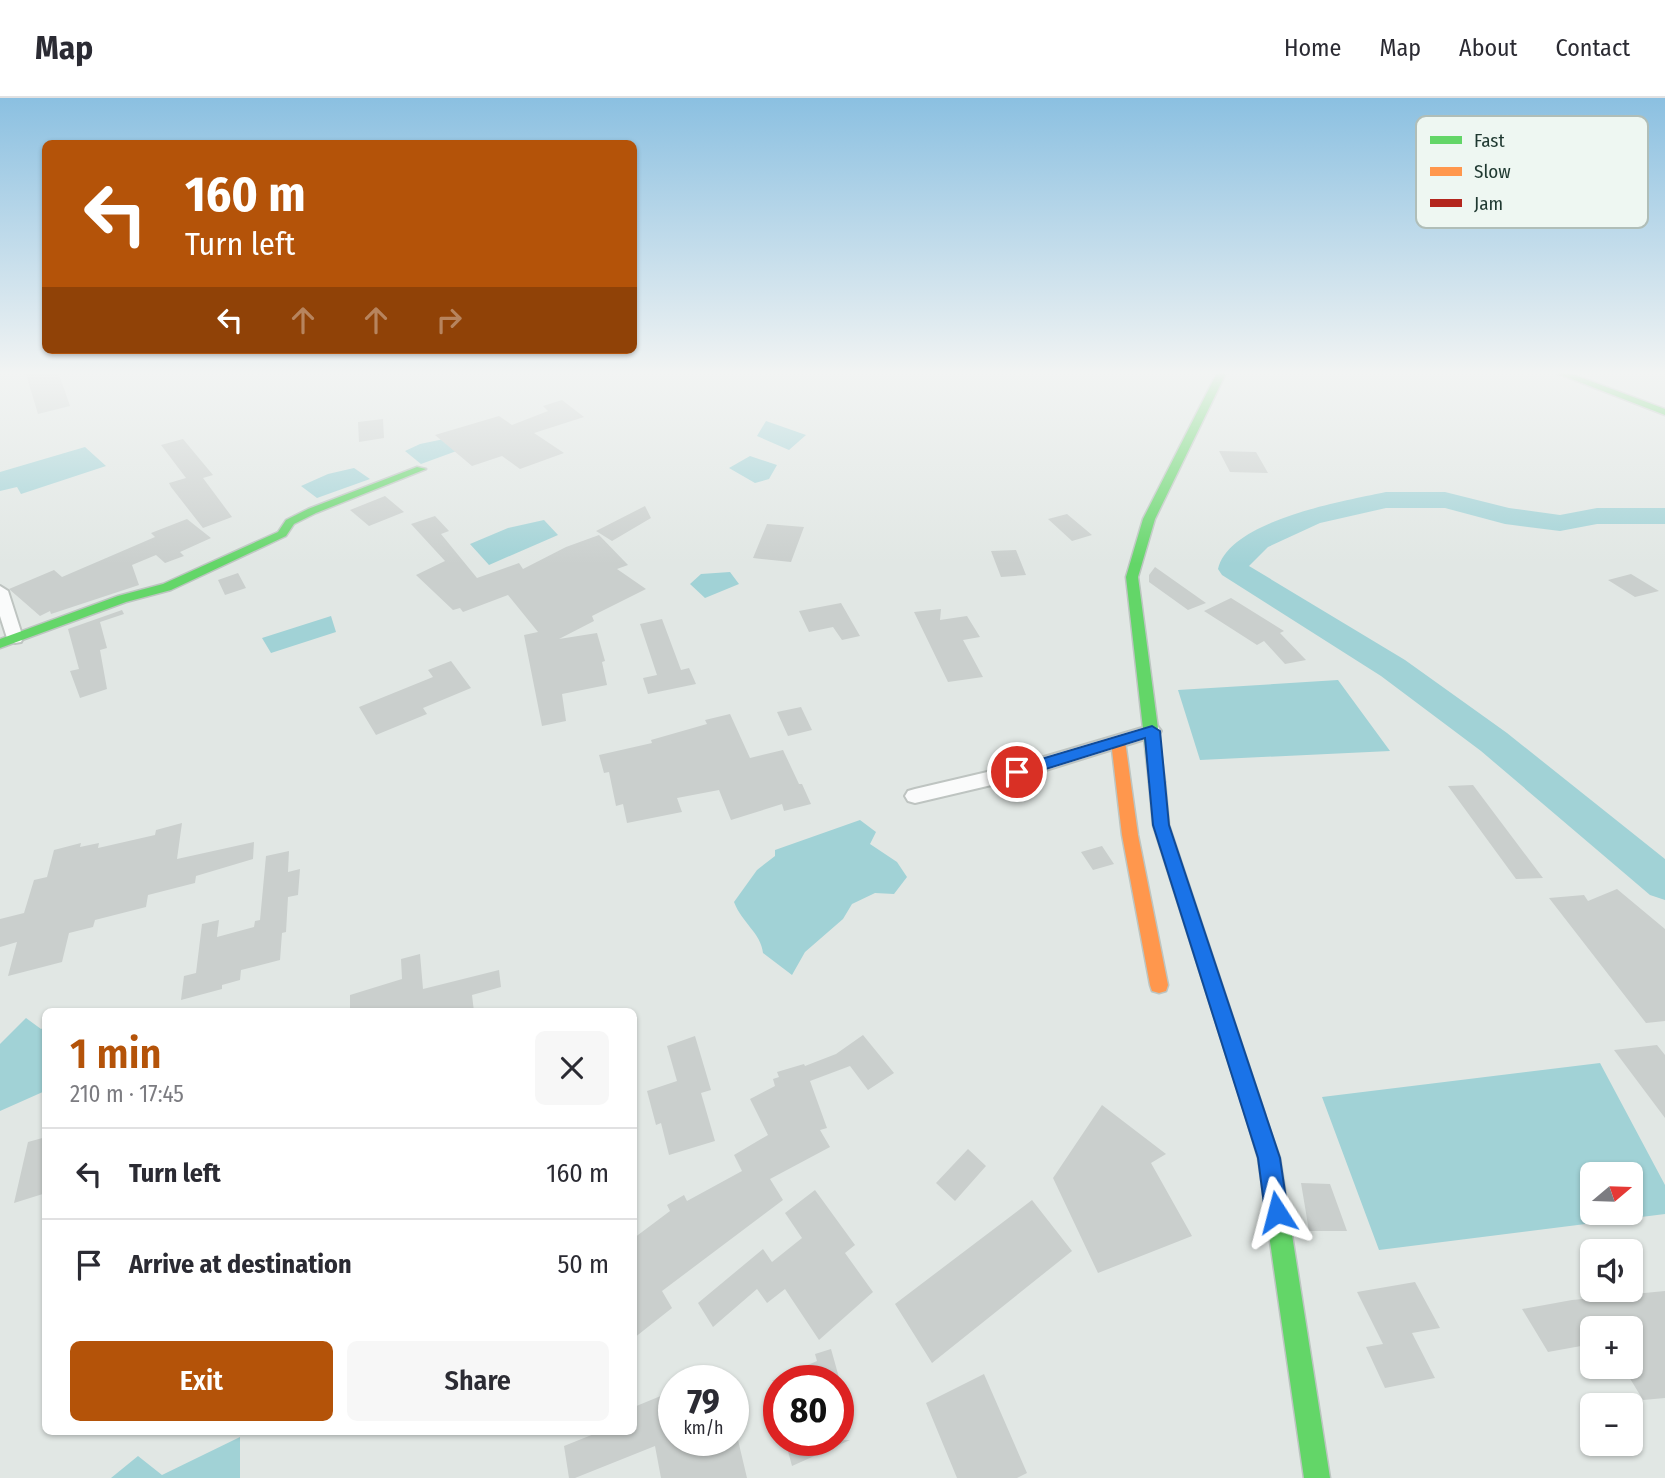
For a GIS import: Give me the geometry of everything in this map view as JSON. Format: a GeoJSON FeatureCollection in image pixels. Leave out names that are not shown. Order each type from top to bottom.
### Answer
{"type":"FeatureCollection","features":[{"type":"Feature","properties":{"kind":"main road"},"geometry":{"type":"LineString","coordinates":[[1191,435],[1149,519],[1132,577],[1161,825],[1269,1158],[1317,1478]]}},
{"type":"Feature","properties":{"kind":"main road"},"geometry":{"type":"LineString","coordinates":[[8,641],[122,599],[167,587],[282,534],[290,522],[312,511],[421,470]]}},
{"type":"Feature","properties":{"kind":"main road"},"geometry":{"type":"LineString","coordinates":[[1118,741],[1130,835],[1159,985]]}},
{"type":"Feature","properties":{"kind":"street"},"geometry":{"type":"LineString","coordinates":[[0,591],[8,641]]}},
{"type":"Feature","properties":{"kind":"street"},"geometry":{"type":"LineString","coordinates":[[915,796],[1017,772],[1152,731]]}},
{"type":"Feature","properties":{"kind":"water"},"geometry":{"type":"Polygon","coordinates":[[[757,435],[806,435],[789,450],[757,435]]]}},
{"type":"Feature","properties":{"kind":"water"},"geometry":{"type":"Polygon","coordinates":[[[449,438],[462,449],[421,464],[405,451],[420,444],[449,438]]]}},
{"type":"Feature","properties":{"kind":"water"},"geometry":{"type":"Polygon","coordinates":[[[85,447],[106,466],[21,494],[17,487],[0,491],[0,472],[85,447]]]}},
{"type":"Feature","properties":{"kind":"water"},"geometry":{"type":"Polygon","coordinates":[[[750,456],[777,465],[769,479],[755,483],[729,468],[750,456]]]}},
{"type":"Feature","properties":{"kind":"water"},"geometry":{"type":"Polygon","coordinates":[[[354,468],[370,479],[317,498],[301,486],[328,474],[354,468]]]}},
{"type":"Feature","properties":{"kind":"water"},"geometry":{"type":"Polygon","coordinates":[[[544,520],[558,535],[489,565],[470,544],[508,528],[544,520]]]}},
{"type":"Feature","properties":{"kind":"water"},"geometry":{"type":"Polygon","coordinates":[[[730,572],[739,584],[705,598],[690,584],[701,574],[730,572]]]}},
{"type":"Feature","properties":{"kind":"water"},"geometry":{"type":"Polygon","coordinates":[[[331,616],[336,632],[271,653],[262,638],[331,616]]]}},
{"type":"Feature","properties":{"kind":"water"},"geometry":{"type":"Polygon","coordinates":[[[1338,680],[1390,751],[1200,760],[1178,690],[1338,680]]]}},
{"type":"Feature","properties":{"kind":"water"},"geometry":{"type":"Polygon","coordinates":[[[860,820],[876,832],[870,844],[897,862],[907,877],[894,894],[875,893],[852,904],[843,919],[805,952],[792,975],[763,953],[759,940],[734,902],[757,870],[775,856],[775,850],[860,820]]]}},
{"type":"Feature","properties":{"kind":"water"},"geometry":{"type":"Polygon","coordinates":[[[26,1018],[42,1028],[42,1092],[0,1111],[0,1044],[26,1018]]]}},
{"type":"Feature","properties":{"kind":"water"},"geometry":{"type":"Polygon","coordinates":[[[1600,1063],[1665,1185],[1665,1214],[1643,1217],[1643,1162],[1580,1162],[1580,1225],[1379,1250],[1322,1097],[1600,1063]]]}},
{"type":"Feature","properties":{"kind":"water"},"geometry":{"type":"Polygon","coordinates":[[[240,1437],[240,1478],[111,1478],[138,1456],[162,1475],[240,1437]]]}},
{"type":"Feature","properties":{"kind":"building"},"geometry":{"type":"Polygon","coordinates":[[[359,435],[384,435],[384,438],[359,442],[359,435]]]}},
{"type":"Feature","properties":{"kind":"building"},"geometry":{"type":"Polygon","coordinates":[[[435,435],[538,435],[564,453],[520,469],[502,456],[472,466],[435,435]]]}},
{"type":"Feature","properties":{"kind":"building"},"geometry":{"type":"Polygon","coordinates":[[[183,439],[213,475],[203,478],[232,517],[203,528],[171,487],[169,483],[186,478],[161,445],[183,439]]]}},
{"type":"Feature","properties":{"kind":"building"},"geometry":{"type":"Polygon","coordinates":[[[1219,451],[1256,452],[1268,473],[1230,472],[1219,451]]]}},
{"type":"Feature","properties":{"kind":"building"},"geometry":{"type":"Polygon","coordinates":[[[385,496],[404,512],[369,526],[350,510],[385,496]]]}},
{"type":"Feature","properties":{"kind":"building"},"geometry":{"type":"Polygon","coordinates":[[[645,506],[651,518],[612,541],[596,531],[645,506]]]}},
{"type":"Feature","properties":{"kind":"building"},"geometry":{"type":"Polygon","coordinates":[[[1067,514],[1092,535],[1072,541],[1048,519],[1067,514]]]}},
{"type":"Feature","properties":{"kind":"building"},"geometry":{"type":"Polygon","coordinates":[[[435,516],[449,531],[441,534],[477,578],[519,563],[523,569],[566,547],[599,535],[628,565],[617,569],[646,589],[592,616],[594,621],[559,639],[597,633],[605,661],[602,662],[607,685],[562,694],[566,721],[542,726],[524,635],[538,632],[508,595],[463,612],[460,608],[453,610],[416,575],[445,561],[411,524],[435,516]]]}},
{"type":"Feature","properties":{"kind":"building"},"geometry":{"type":"Polygon","coordinates":[[[187,519],[211,538],[180,552],[184,556],[165,563],[156,555],[132,565],[139,585],[40,616],[9,589],[54,570],[62,577],[155,537],[151,533],[187,519]]]}},
{"type":"Feature","properties":{"kind":"building"},"geometry":{"type":"Polygon","coordinates":[[[767,524],[804,527],[791,562],[753,558],[767,524]]]}},
{"type":"Feature","properties":{"kind":"building"},"geometry":{"type":"Polygon","coordinates":[[[1016,550],[1026,575],[1001,577],[991,551],[1016,550]]]}},
{"type":"Feature","properties":{"kind":"building"},"geometry":{"type":"Polygon","coordinates":[[[1155,567],[1206,603],[1188,610],[1149,582],[1149,575],[1155,567]]]}},
{"type":"Feature","properties":{"kind":"building"},"geometry":{"type":"Polygon","coordinates":[[[238,573],[246,588],[225,595],[218,580],[238,573]]]}},
{"type":"Feature","properties":{"kind":"building"},"geometry":{"type":"Polygon","coordinates":[[[1631,574],[1659,591],[1635,597],[1608,580],[1631,574]]]}},
{"type":"Feature","properties":{"kind":"building"},"geometry":{"type":"Polygon","coordinates":[[[1231,598],[1284,631],[1280,633],[1306,660],[1285,664],[1264,641],[1257,645],[1204,611],[1231,598]]]}},
{"type":"Feature","properties":{"kind":"building"},"geometry":{"type":"Polygon","coordinates":[[[841,603],[860,636],[842,640],[833,627],[809,632],[799,611],[841,603]]]}},
{"type":"Feature","properties":{"kind":"building"},"geometry":{"type":"Polygon","coordinates":[[[941,609],[940,620],[967,616],[980,637],[963,640],[983,677],[948,682],[914,612],[941,609]]]}},
{"type":"Feature","properties":{"kind":"building"},"geometry":{"type":"Polygon","coordinates":[[[122,610],[124,614],[100,622],[107,648],[100,650],[107,689],[80,698],[70,671],[79,669],[68,629],[122,610]]]}},
{"type":"Feature","properties":{"kind":"building"},"geometry":{"type":"Polygon","coordinates":[[[662,619],[681,670],[689,668],[696,684],[648,694],[643,678],[657,675],[640,624],[662,619]]]}},
{"type":"Feature","properties":{"kind":"building"},"geometry":{"type":"Polygon","coordinates":[[[451,661],[471,688],[423,708],[427,714],[376,735],[359,707],[433,677],[428,670],[451,661]]]}},
{"type":"Feature","properties":{"kind":"building"},"geometry":{"type":"Polygon","coordinates":[[[801,707],[812,730],[788,736],[777,712],[801,707]]]}},
{"type":"Feature","properties":{"kind":"building"},"geometry":{"type":"Polygon","coordinates":[[[730,714],[750,758],[783,750],[811,804],[784,811],[782,804],[731,820],[719,790],[677,798],[682,812],[627,823],[623,804],[616,806],[609,772],[604,773],[599,755],[652,743],[651,740],[707,724],[705,720],[730,714]]]}},
{"type":"Feature","properties":{"kind":"building"},"geometry":{"type":"Polygon","coordinates":[[[1473,785],[1543,878],[1516,879],[1448,786],[1473,785]]]}},
{"type":"Feature","properties":{"kind":"building"},"geometry":{"type":"Polygon","coordinates":[[[182,823],[177,859],[254,842],[253,859],[196,876],[195,883],[148,895],[146,907],[95,920],[93,927],[69,933],[62,962],[8,976],[17,942],[0,947],[0,919],[24,913],[34,880],[47,877],[54,850],[81,843],[80,847],[99,843],[98,848],[155,835],[156,830],[182,823]]]}},
{"type":"Feature","properties":{"kind":"building"},"geometry":{"type":"Polygon","coordinates":[[[1102,846],[1114,864],[1093,870],[1081,852],[1102,846]]]}},
{"type":"Feature","properties":{"kind":"building"},"geometry":{"type":"Polygon","coordinates":[[[289,851],[288,872],[300,869],[298,895],[288,897],[286,932],[282,933],[280,960],[241,970],[240,980],[222,985],[222,989],[181,1000],[184,976],[196,973],[202,924],[219,920],[217,937],[254,927],[255,921],[260,920],[266,856],[289,851]]]}},
{"type":"Feature","properties":{"kind":"building"},"geometry":{"type":"Polygon","coordinates":[[[1617,889],[1665,929],[1665,1021],[1646,1023],[1549,898],[1584,895],[1588,901],[1617,889]]]}},
{"type":"Feature","properties":{"kind":"building"},"geometry":{"type":"Polygon","coordinates":[[[420,954],[423,989],[499,970],[501,987],[472,995],[474,1008],[350,1008],[350,995],[402,979],[401,959],[420,954]]]}},
{"type":"Feature","properties":{"kind":"building"},"geometry":{"type":"Polygon","coordinates":[[[863,1035],[894,1073],[868,1090],[850,1066],[810,1081],[827,1128],[820,1130],[830,1147],[770,1179],[783,1200],[662,1291],[672,1308],[637,1336],[637,1236],[670,1211],[667,1205],[684,1195],[687,1201],[742,1171],[734,1155],[768,1135],[750,1099],[775,1086],[773,1079],[779,1077],[777,1072],[804,1064],[805,1066],[836,1054],[863,1035]]]}},
{"type":"Feature","properties":{"kind":"building"},"geometry":{"type":"Polygon","coordinates":[[[695,1036],[711,1090],[701,1093],[715,1141],[669,1155],[661,1123],[656,1125],[647,1091],[677,1081],[667,1046],[695,1036]]]}},
{"type":"Feature","properties":{"kind":"building"},"geometry":{"type":"Polygon","coordinates":[[[1657,1045],[1665,1055],[1665,1118],[1614,1050],[1657,1045]]]}},
{"type":"Feature","properties":{"kind":"building"},"geometry":{"type":"Polygon","coordinates":[[[1102,1105],[1166,1154],[1151,1163],[1192,1236],[1098,1273],[1053,1178],[1102,1105]]]}},
{"type":"Feature","properties":{"kind":"building"},"geometry":{"type":"Polygon","coordinates":[[[42,1138],[42,1194],[14,1203],[28,1142],[42,1138]]]}},
{"type":"Feature","properties":{"kind":"building"},"geometry":{"type":"Polygon","coordinates":[[[968,1149],[986,1166],[955,1201],[936,1183],[968,1149]]]}},
{"type":"Feature","properties":{"kind":"building"},"geometry":{"type":"Polygon","coordinates":[[[1301,1183],[1330,1184],[1347,1231],[1309,1231],[1301,1183]]]}},
{"type":"Feature","properties":{"kind":"building"},"geometry":{"type":"Polygon","coordinates":[[[815,1190],[855,1245],[845,1253],[873,1292],[819,1340],[785,1289],[767,1303],[757,1289],[713,1327],[698,1303],[763,1249],[772,1262],[802,1238],[785,1213],[815,1190]]]}},
{"type":"Feature","properties":{"kind":"building"},"geometry":{"type":"Polygon","coordinates":[[[1032,1200],[1072,1251],[932,1363],[895,1304],[1032,1200]]]}},
{"type":"Feature","properties":{"kind":"building"},"geometry":{"type":"Polygon","coordinates":[[[1415,1282],[1440,1328],[1412,1333],[1435,1378],[1385,1388],[1366,1347],[1383,1344],[1357,1292],[1415,1282]]]}},
{"type":"Feature","properties":{"kind":"building"},"geometry":{"type":"Polygon","coordinates":[[[1665,1291],[1665,1398],[1643,1400],[1643,1393],[1639,1393],[1630,1379],[1643,1379],[1643,1316],[1580,1316],[1580,1346],[1548,1352],[1522,1309],[1580,1299],[1580,1302],[1643,1302],[1643,1293],[1665,1291]]]}},
{"type":"Feature","properties":{"kind":"building"},"geometry":{"type":"Polygon","coordinates":[[[831,1349],[836,1365],[808,1365],[817,1361],[815,1354],[831,1349]]]}},
{"type":"Feature","properties":{"kind":"building"},"geometry":{"type":"Polygon","coordinates":[[[984,1374],[1027,1473],[1017,1478],[957,1478],[926,1403],[984,1374]]]}},
{"type":"Feature","properties":{"kind":"building"},"geometry":{"type":"Polygon","coordinates":[[[658,1397],[658,1456],[742,1456],[747,1478],[661,1478],[655,1446],[569,1478],[564,1446],[592,1435],[637,1435],[637,1406],[658,1397]]]}},
{"type":"Feature","properties":{"kind":"building"},"geometry":{"type":"Polygon","coordinates":[[[789,1456],[814,1456],[792,1466],[789,1456]]]}},
{"type":"Feature","properties":{"kind":"waterway"},"geometry":{"type":"LineString","coordinates":[[1665,516],[1597,516],[1560,523],[1505,516],[1445,500],[1386,500],[1311,517],[1258,541],[1235,559],[1233,569],[1393,668],[1494,742],[1665,883]]}},
{"type":"Feature","properties":{"kind":"traffic: fast"},"geometry":{"type":"LineString","coordinates":[[1157,782],[1132,577],[1149,519],[1191,435]]}},
{"type":"Feature","properties":{"kind":"traffic: fast"},"geometry":{"type":"LineString","coordinates":[[0,644],[122,599],[167,587],[282,534],[290,522],[312,511],[421,469]]}},
{"type":"Feature","properties":{"kind":"traffic: fast"},"geometry":{"type":"LineString","coordinates":[[1255,1114],[1269,1158],[1317,1478]]}},
{"type":"Feature","properties":{"kind":"traffic: slow"},"geometry":{"type":"LineString","coordinates":[[1118,741],[1130,835],[1159,985]]}},
{"type":"Feature","properties":{"kind":"traffic: jam"},"geometry":{"type":"LineString","coordinates":[[1157,782],[1161,825],[1255,1114]]}},
{"type":"Feature","properties":{"kind":"route"},"geometry":{"type":"LineString","coordinates":[[1017,772],[1152,731],[1161,825],[1269,1158],[1277,1212]]}}]}
